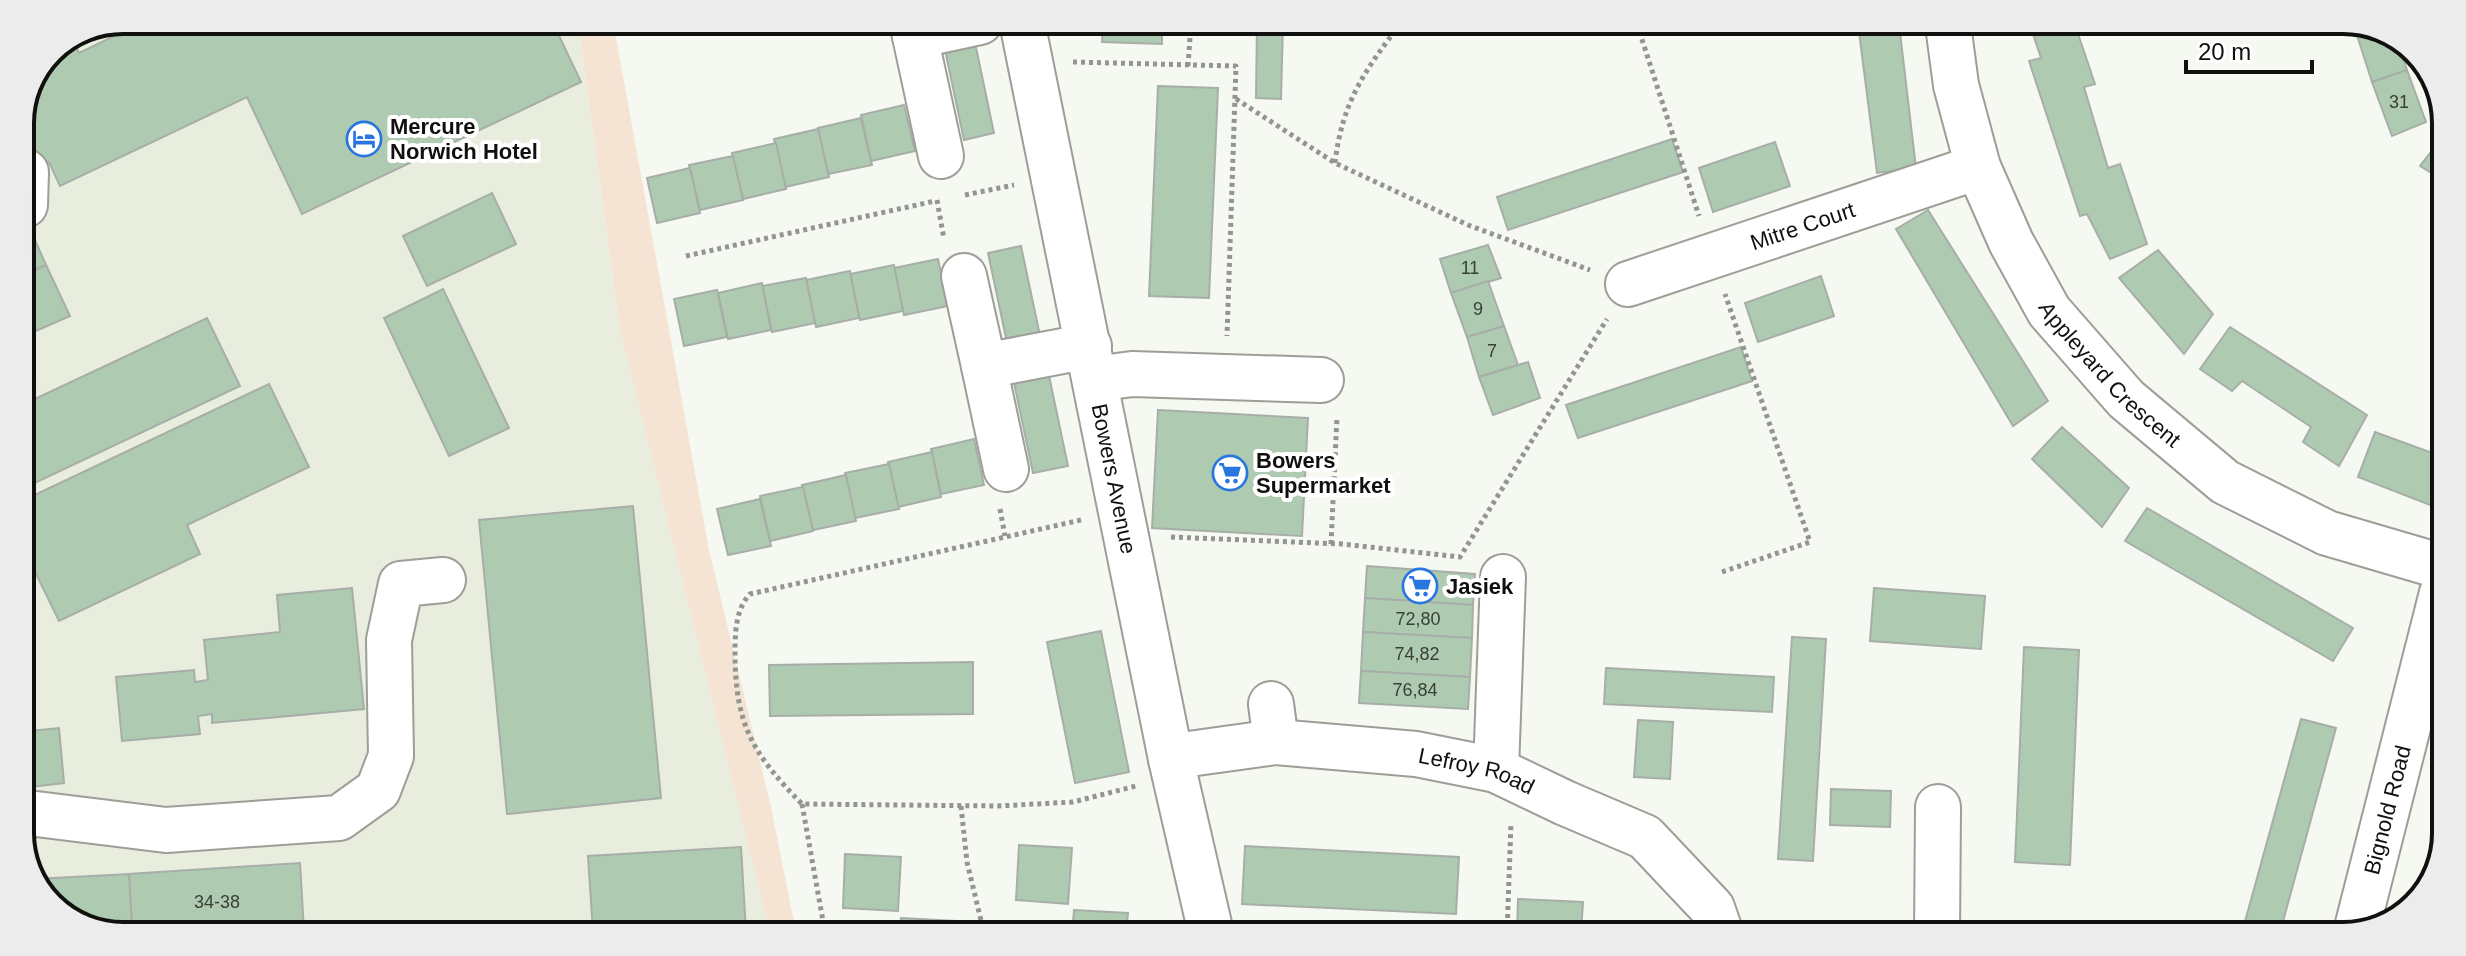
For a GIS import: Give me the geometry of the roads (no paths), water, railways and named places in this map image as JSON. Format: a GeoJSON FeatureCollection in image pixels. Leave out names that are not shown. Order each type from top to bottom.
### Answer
{"type":"FeatureCollection","features":[{"type":"Feature","properties":{"kind":"street"},"geometry":{"type":"LineString","coordinates":[[914,34],[941,156]]}},
{"type":"Feature","properties":{"kind":"street","name":"Appleyard Crescent"},"geometry":{"type":"LineString","coordinates":[[1949,34],[1956,85],[1978,167],[2011,242],[2049,311],[2126,399],[2225,482],[2327,533],[2432,564]]}},
{"type":"Feature","properties":{"kind":"street","name":"Bowers Avenue"},"geometry":{"type":"LineString","coordinates":[[1027,41],[1124,526],[1209,922]]}},
{"type":"Feature","properties":{"kind":"street","name":"Mitre Court"},"geometry":{"type":"LineString","coordinates":[[1628,284],[1978,167]]}},
{"type":"Feature","properties":{"kind":"street"},"geometry":{"type":"LineString","coordinates":[[964,276],[1006,469]]}},
{"type":"Feature","properties":{"kind":"street"},"geometry":{"type":"LineString","coordinates":[[984,366],[1092,362],[1132,374],[1321,380]]}},
{"type":"Feature","properties":{"kind":"street"},"geometry":{"type":"LineString","coordinates":[[1503,577],[1504,774]]}},
{"type":"Feature","properties":{"kind":"street"},"geometry":{"type":"LineString","coordinates":[[34,814],[166,830],[339,818],[378,790],[391,756],[389,640],[401,584],[443,580]]}},
{"type":"Feature","properties":{"kind":"street","name":"Bignold Road"},"geometry":{"type":"LineString","coordinates":[[2359,920],[2432,632]]}},
{"type":"Feature","properties":{"kind":"street","name":"Lefroy Road"},"geometry":{"type":"LineString","coordinates":[[1174,768],[1273,723],[1504,774],[1645,837],[1712,908],[1717,922]]}},
{"type":"Feature","properties":{"kind":"street"},"geometry":{"type":"LineString","coordinates":[[1937,922],[1938,807]]}},
{"type":"Feature","properties":{"kind":"place","name":"Mercure Norwich Hotel"},"geometry":{"type":"Point","coordinates":[364,139]}},
{"type":"Feature","properties":{"kind":"place","name":"Bowers Supermarket"},"geometry":{"type":"Point","coordinates":[1230,473]}},
{"type":"Feature","properties":{"kind":"place","name":"Jasiek"},"geometry":{"type":"Point","coordinates":[1420,586]}}]}
